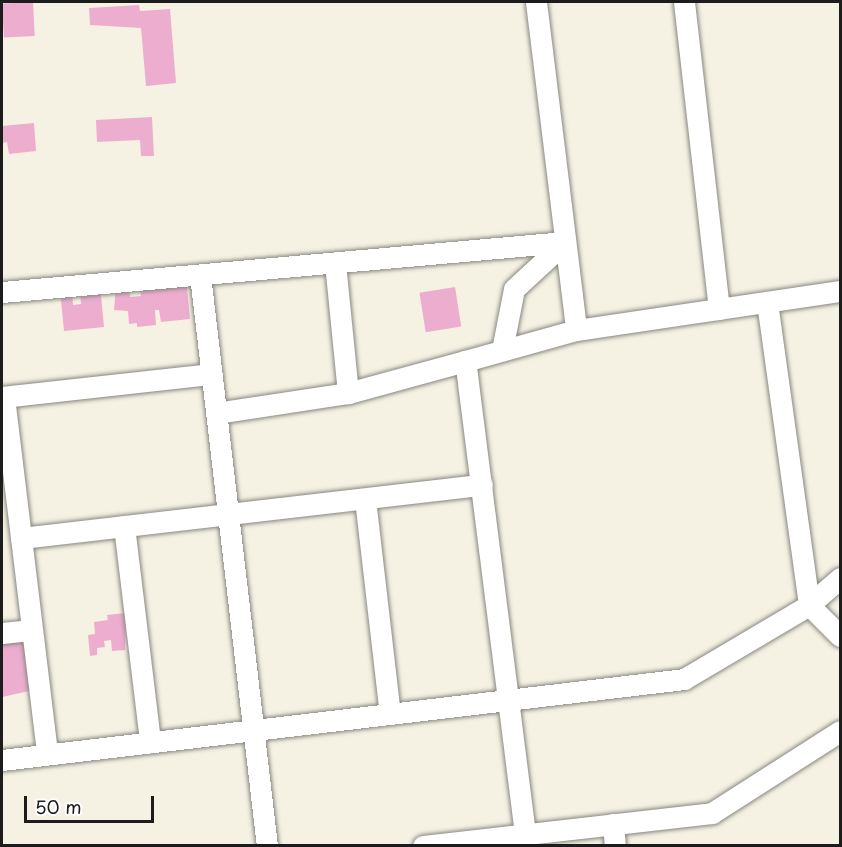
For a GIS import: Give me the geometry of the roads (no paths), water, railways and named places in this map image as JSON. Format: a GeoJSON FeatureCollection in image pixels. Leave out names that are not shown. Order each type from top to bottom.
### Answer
{"type":"FeatureCollection","features":[{"type":"Feature","properties":{"kind":"street"},"geometry":{"type":"LineString","coordinates":[[536,2],[576,330]]}},
{"type":"Feature","properties":{"kind":"street"},"geometry":{"type":"LineString","coordinates":[[684,2],[719,309]]}},
{"type":"Feature","properties":{"kind":"street"},"geometry":{"type":"LineString","coordinates":[[2,292],[565,242]]}},
{"type":"Feature","properties":{"kind":"street"},"geometry":{"type":"LineString","coordinates":[[502,350],[514,289],[565,242]]}},
{"type":"Feature","properties":{"kind":"street"},"geometry":{"type":"LineString","coordinates":[[335,263],[348,393]]}},
{"type":"Feature","properties":{"kind":"street"},"geometry":{"type":"LineString","coordinates":[[200,274],[267,846]]}},
{"type":"Feature","properties":{"kind":"street"},"geometry":{"type":"LineString","coordinates":[[216,413],[348,393],[576,330],[840,291]]}},
{"type":"Feature","properties":{"kind":"street"},"geometry":{"type":"LineString","coordinates":[[767,302],[809,604],[840,636]]}},
{"type":"Feature","properties":{"kind":"street"},"geometry":{"type":"LineString","coordinates":[[465,361],[525,834]]}},
{"type":"Feature","properties":{"kind":"street"},"geometry":{"type":"LineString","coordinates":[[47,754],[3,397],[212,374]]}},
{"type":"Feature","properties":{"kind":"street"},"geometry":{"type":"LineString","coordinates":[[21,538],[482,485]]}},
{"type":"Feature","properties":{"kind":"street"},"geometry":{"type":"LineString","coordinates":[[364,499],[390,714]]}},
{"type":"Feature","properties":{"kind":"street"},"geometry":{"type":"LineString","coordinates":[[124,526],[150,742]]}},
{"type":"Feature","properties":{"kind":"street"},"geometry":{"type":"LineString","coordinates":[[2,760],[684,679],[809,604],[840,578]]}},
{"type":"Feature","properties":{"kind":"street"},"geometry":{"type":"LineString","coordinates":[[2,633],[32,630]]}},
{"type":"Feature","properties":{"kind":"street"},"geometry":{"type":"LineString","coordinates":[[423,846],[712,813],[840,731]]}},
{"type":"Feature","properties":{"kind":"street"},"geometry":{"type":"LineString","coordinates":[[613,824],[615,846]]}}]}
